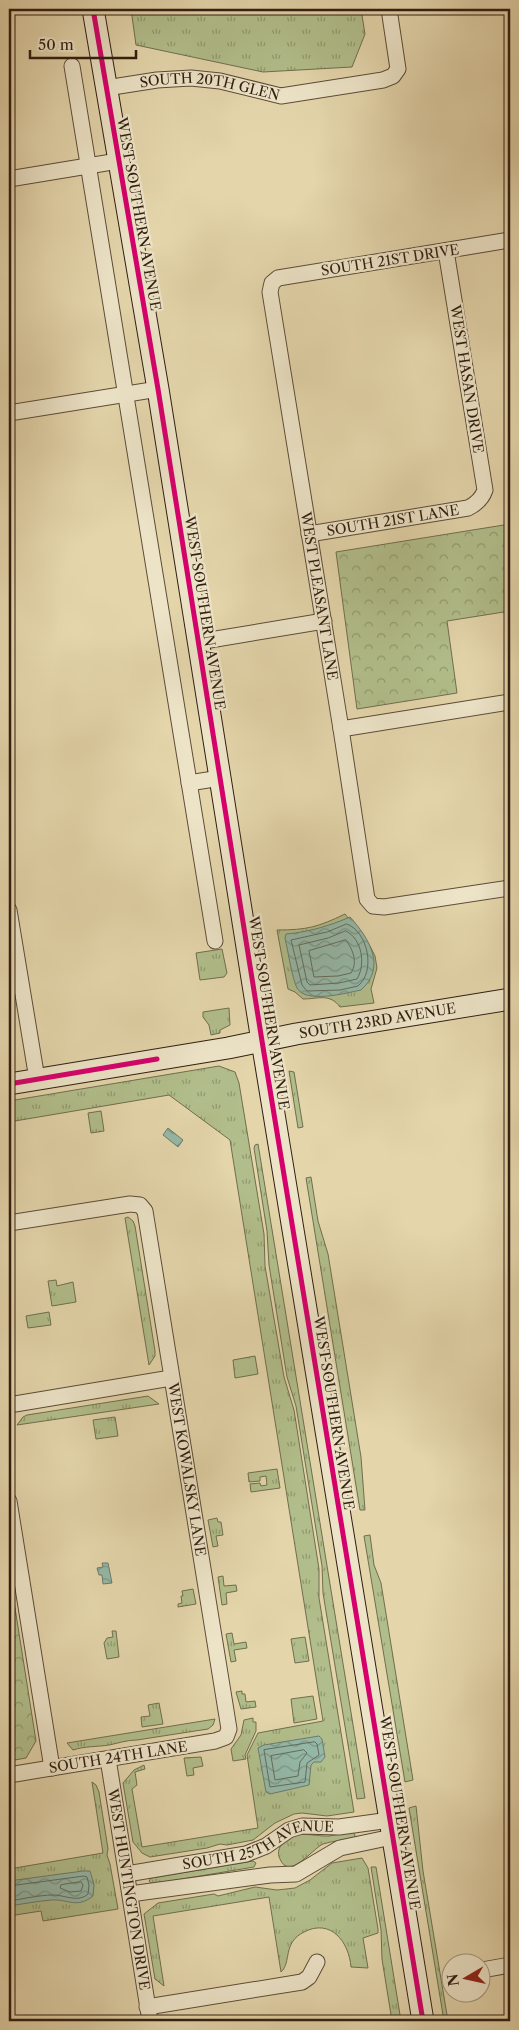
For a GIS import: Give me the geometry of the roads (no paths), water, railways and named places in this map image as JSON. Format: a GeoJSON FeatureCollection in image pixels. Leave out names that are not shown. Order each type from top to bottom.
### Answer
{"type":"FeatureCollection","features":[{"type":"Feature","properties":{"kind":"main road","name":"WEST SOUTHERN AVENUE"},"geometry":{"type":"LineString","coordinates":[[93,9],[158,389],[262,1041],[423,2021]]}},
{"type":"Feature","properties":{"kind":"main road","name":"SOUTH 23RD AVENUE"},"geometry":{"type":"LineString","coordinates":[[9,1084],[510,999]]}},
{"type":"Feature","properties":{"kind":"street","name":"SOUTH 20TH GLEN"},"geometry":{"type":"LineString","coordinates":[[106,88],[157,80],[191,78],[220,81],[281,96],[383,80],[393,76],[398,69],[389,9]]}},
{"type":"Feature","properties":{"kind":"street"},"geometry":{"type":"LineString","coordinates":[[72,66],[215,941]]}},
{"type":"Feature","properties":{"kind":"street"},"geometry":{"type":"LineString","coordinates":[[9,179],[118,161]]}},
{"type":"Feature","properties":{"kind":"street","name":"SOUTH 21ST DRIVE"},"geometry":{"type":"LineString","coordinates":[[272,283],[278,278],[510,240]]}},
{"type":"Feature","properties":{"kind":"street","name":"WEST HASAN DRIVE"},"geometry":{"type":"LineString","coordinates":[[446,251],[484,490],[483,495],[475,505]]}},
{"type":"Feature","properties":{"kind":"street","name":"WEST PLEASANT LANE"},"geometry":{"type":"LineString","coordinates":[[272,283],[270,292],[367,899],[373,906],[384,907],[510,888]]}},
{"type":"Feature","properties":{"kind":"street"},"geometry":{"type":"LineString","coordinates":[[9,413],[158,389]]}},
{"type":"Feature","properties":{"kind":"street","name":"SOUTH 21ST LANE"},"geometry":{"type":"LineString","coordinates":[[309,534],[468,508],[475,505]]}},
{"type":"Feature","properties":{"kind":"street"},"geometry":{"type":"LineString","coordinates":[[198,642],[324,621]]}},
{"type":"Feature","properties":{"kind":"street"},"geometry":{"type":"LineString","coordinates":[[341,728],[510,702]]}},
{"type":"Feature","properties":{"kind":"street"},"geometry":{"type":"LineString","coordinates":[[189,783],[220,778]]}},
{"type":"Feature","properties":{"kind":"street"},"geometry":{"type":"LineString","coordinates":[[9,910],[37,1079]]}},
{"type":"Feature","properties":{"kind":"street","name":"WEST KOWALSKY LANE"},"geometry":{"type":"LineString","coordinates":[[9,1224],[121,1206],[140,1205],[146,1213],[171,1378],[228,1718],[229,1729],[227,1736]]}},
{"type":"Feature","properties":{"kind":"street"},"geometry":{"type":"LineString","coordinates":[[9,1405],[171,1378]]}},
{"type":"Feature","properties":{"kind":"street"},"geometry":{"type":"LineString","coordinates":[[9,1501],[52,1768]]}},
{"type":"Feature","properties":{"kind":"street","name":"SOUTH 24TH LANE"},"geometry":{"type":"LineString","coordinates":[[9,1775],[215,1741],[227,1736]]}},
{"type":"Feature","properties":{"kind":"street","name":"WEST HUNTINGTON DRIVE"},"geometry":{"type":"LineString","coordinates":[[108,1759],[149,2014]]}},
{"type":"Feature","properties":{"kind":"street","name":"SOUTH 25TH AVENUE"},"geometry":{"type":"LineString","coordinates":[[127,1874],[246,1854],[266,1846],[289,1830],[302,1826],[391,1828]]}},
{"type":"Feature","properties":{"kind":"street","name":"SOUTH 25TH AVENUE"},"geometry":{"type":"LineString","coordinates":[[130,1894],[270,1875],[296,1874],[340,1848],[391,1828]]}},
{"type":"Feature","properties":{"kind":"street"},"geometry":{"type":"LineString","coordinates":[[149,2014],[302,1982],[309,1977],[317,1962]]}},
{"type":"Feature","properties":{"kind":"street"},"geometry":{"type":"LineString","coordinates":[[492,1968],[510,1965]]}},
{"type":"Feature","properties":{"kind":"water"},"geometry":{"type":"Polygon","coordinates":[[[350,917],[369,943],[372,953],[374,962],[373,972],[369,981],[361,990],[337,995],[317,996],[302,993],[297,988],[293,978],[285,938],[286,934],[319,928],[350,917]]]}},
{"type":"Feature","properties":{"kind":"water"},"geometry":{"type":"Polygon","coordinates":[[[168,1128],[183,1140],[178,1147],[163,1135],[168,1128]]]}},
{"type":"Feature","properties":{"kind":"water"},"geometry":{"type":"Polygon","coordinates":[[[102,1563],[108,1563],[112,1583],[103,1584],[102,1575],[99,1575],[97,1568],[103,1567],[102,1563]]]}},
{"type":"Feature","properties":{"kind":"water"},"geometry":{"type":"Polygon","coordinates":[[[319,1736],[322,1739],[325,1757],[321,1762],[314,1762],[311,1765],[309,1785],[270,1794],[266,1792],[258,1748],[264,1745],[319,1736]]]}},
{"type":"Feature","properties":{"kind":"water"},"geometry":{"type":"Polygon","coordinates":[[[90,1871],[94,1885],[93,1896],[87,1900],[77,1903],[52,1900],[9,1906],[9,1881],[90,1871]]]}}]}
